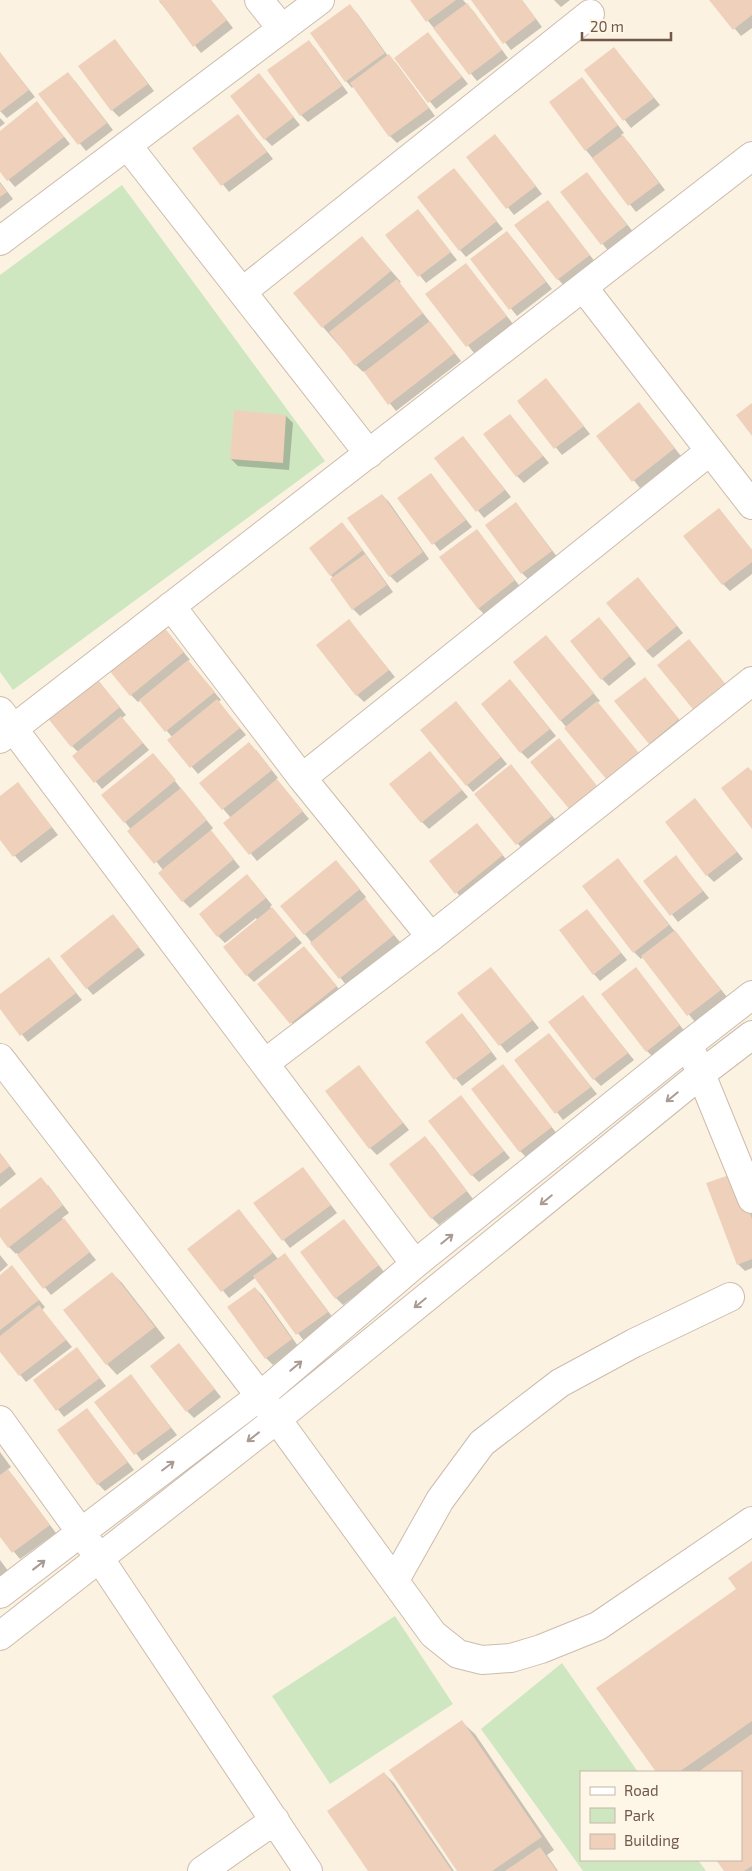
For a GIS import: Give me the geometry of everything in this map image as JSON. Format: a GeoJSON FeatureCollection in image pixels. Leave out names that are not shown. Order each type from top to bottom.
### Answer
{"type":"FeatureCollection","features":[{"type":"Feature","properties":{"kind":"street"},"geometry":{"type":"LineString","coordinates":[[259,0],[282,29]]}},
{"type":"Feature","properties":{"kind":"street"},"geometry":{"type":"LineString","coordinates":[[0,241],[320,0]]}},
{"type":"Feature","properties":{"kind":"street"},"geometry":{"type":"LineString","coordinates":[[242,292],[590,14]]}},
{"type":"Feature","properties":{"kind":"street"},"geometry":{"type":"LineString","coordinates":[[127,145],[369,454]]}},
{"type":"Feature","properties":{"kind":"street"},"geometry":{"type":"LineString","coordinates":[[415,1264],[265,1063],[5,726],[171,606],[752,156]]}},
{"type":"Feature","properties":{"kind":"street"},"geometry":{"type":"LineString","coordinates":[[583,288],[752,505]]}},
{"type":"Feature","properties":{"kind":"street"},"geometry":{"type":"LineString","coordinates":[[302,778],[710,451]]}},
{"type":"Feature","properties":{"kind":"street"},"geometry":{"type":"LineString","coordinates":[[171,606],[302,778],[431,937]]}},
{"type":"Feature","properties":{"kind":"street"},"geometry":{"type":"LineString","coordinates":[[265,1063],[431,937],[752,680]]}},
{"type":"Feature","properties":{"kind":"street"},"geometry":{"type":"LineString","coordinates":[[0,1594],[260,1396],[415,1264],[688,1044],[752,996]]}},
{"type":"Feature","properties":{"kind":"street"},"geometry":{"type":"LineString","coordinates":[[0,1636],[277,1419],[701,1074],[752,1035]]}},
{"type":"Feature","properties":{"kind":"street"},"geometry":{"type":"LineString","coordinates":[[688,1044],[752,1199]]}},
{"type":"Feature","properties":{"kind":"street"},"geometry":{"type":"LineString","coordinates":[[0,1058],[260,1396],[433,1634],[458,1654],[482,1660],[511,1658],[541,1649],[598,1626],[752,1521]]}},
{"type":"Feature","properties":{"kind":"street"},"geometry":{"type":"LineString","coordinates":[[395,1580],[440,1500],[482,1443],[560,1383],[625,1347],[730,1297]]}},
{"type":"Feature","properties":{"kind":"street"},"geometry":{"type":"LineString","coordinates":[[0,1420],[100,1559],[308,1871]]}},
{"type":"Feature","properties":{"kind":"street"},"geometry":{"type":"LineString","coordinates":[[202,1871],[275,1820]]}},
{"type":"Feature","properties":{"kind":"green space"},"geometry":{"type":"Polygon","coordinates":[[[122,185],[325,461],[13,690],[0,672],[0,275],[122,185]]]}},
{"type":"Feature","properties":{"kind":"green space"},"geometry":{"type":"Polygon","coordinates":[[[395,1616],[453,1704],[330,1784],[272,1696],[395,1616]]]}},
{"type":"Feature","properties":{"kind":"green space"},"geometry":{"type":"Polygon","coordinates":[[[562,1663],[637,1771],[580,1771],[580,1861],[699,1861],[706,1871],[583,1871],[481,1729],[562,1663]]]}},
{"type":"Feature","properties":{"kind":"building"},"geometry":{"type":"Polygon","coordinates":[[[159,0],[211,0],[227,20],[193,47],[159,0]]]}},
{"type":"Feature","properties":{"kind":"building"},"geometry":{"type":"Polygon","coordinates":[[[410,0],[456,0],[426,22],[410,0]]]}},
{"type":"Feature","properties":{"kind":"building"},"geometry":{"type":"Polygon","coordinates":[[[471,0],[522,0],[536,19],[503,44],[471,0]]]}},
{"type":"Feature","properties":{"kind":"building"},"geometry":{"type":"Polygon","coordinates":[[[709,0],[752,0],[752,15],[733,30],[709,0]]]}},
{"type":"Feature","properties":{"kind":"building"},"geometry":{"type":"Polygon","coordinates":[[[467,3],[502,50],[469,75],[433,28],[467,3]]]}},
{"type":"Feature","properties":{"kind":"building"},"geometry":{"type":"Polygon","coordinates":[[[350,4],[385,53],[345,82],[310,33],[350,4]]]}},
{"type":"Feature","properties":{"kind":"building"},"geometry":{"type":"Polygon","coordinates":[[[428,32],[462,77],[428,103],[394,58],[428,32]]]}},
{"type":"Feature","properties":{"kind":"building"},"geometry":{"type":"Polygon","coordinates":[[[115,39],[148,84],[111,111],[78,66],[115,39]]]}},
{"type":"Feature","properties":{"kind":"building"},"geometry":{"type":"Polygon","coordinates":[[[309,40],[342,86],[300,116],[267,70],[309,40]]]}},
{"type":"Feature","properties":{"kind":"building"},"geometry":{"type":"Polygon","coordinates":[[[614,47],[654,98],[623,121],[584,70],[614,47]]]}},
{"type":"Feature","properties":{"kind":"building"},"geometry":{"type":"Polygon","coordinates":[[[0,52],[29,90],[0,112],[0,52]]]}},
{"type":"Feature","properties":{"kind":"building"},"geometry":{"type":"Polygon","coordinates":[[[389,54],[429,108],[389,137],[350,83],[389,54]]]}},
{"type":"Feature","properties":{"kind":"building"},"geometry":{"type":"Polygon","coordinates":[[[68,72],[107,123],[78,145],[38,94],[68,72]]]}},
{"type":"Feature","properties":{"kind":"building"},"geometry":{"type":"Polygon","coordinates":[[[259,73],[294,117],[264,140],[230,96],[259,73]]]}},
{"type":"Feature","properties":{"kind":"building"},"geometry":{"type":"Polygon","coordinates":[[[582,77],[618,125],[585,151],[549,102],[582,77]]]}},
{"type":"Feature","properties":{"kind":"building"},"geometry":{"type":"Polygon","coordinates":[[[37,101],[64,137],[7,181],[0,172],[0,131],[37,101]]]}},
{"type":"Feature","properties":{"kind":"building"},"geometry":{"type":"Polygon","coordinates":[[[238,114],[267,152],[221,186],[192,148],[238,114]]]}},
{"type":"Feature","properties":{"kind":"building"},"geometry":{"type":"Polygon","coordinates":[[[495,134],[536,186],[506,209],[466,157],[495,134]]]}},
{"type":"Feature","properties":{"kind":"building"},"geometry":{"type":"Polygon","coordinates":[[[623,135],[659,183],[628,206],[592,158],[623,135]]]}},
{"type":"Feature","properties":{"kind":"building"},"geometry":{"type":"Polygon","coordinates":[[[454,168],[497,221],[459,251],[417,197],[454,168]]]}},
{"type":"Feature","properties":{"kind":"building"},"geometry":{"type":"Polygon","coordinates":[[[587,172],[627,225],[601,245],[560,192],[587,172]]]}},
{"type":"Feature","properties":{"kind":"building"},"geometry":{"type":"Polygon","coordinates":[[[0,183],[7,192],[0,197],[0,183]]]}},
{"type":"Feature","properties":{"kind":"building"},"geometry":{"type":"Polygon","coordinates":[[[548,200],[590,255],[557,280],[514,225],[548,200]]]}},
{"type":"Feature","properties":{"kind":"building"},"geometry":{"type":"Polygon","coordinates":[[[418,209],[451,252],[418,277],[385,235],[418,209]]]}},
{"type":"Feature","properties":{"kind":"building"},"geometry":{"type":"Polygon","coordinates":[[[507,231],[546,282],[509,310],[470,259],[507,231]]]}},
{"type":"Feature","properties":{"kind":"building"},"geometry":{"type":"Polygon","coordinates":[[[362,236],[391,271],[322,328],[293,293],[362,236]]]}},
{"type":"Feature","properties":{"kind":"building"},"geometry":{"type":"Polygon","coordinates":[[[466,263],[507,316],[466,347],[425,294],[466,263]]]}},
{"type":"Feature","properties":{"kind":"building"},"geometry":{"type":"Polygon","coordinates":[[[397,279],[423,313],[355,366],[329,332],[397,279]]]}},
{"type":"Feature","properties":{"kind":"building"},"geometry":{"type":"Polygon","coordinates":[[[430,321],[455,353],[388,405],[364,372],[430,321]]]}},
{"type":"Feature","properties":{"kind":"building"},"geometry":{"type":"Polygon","coordinates":[[[546,378],[584,426],[554,449],[517,401],[546,378]]]}},
{"type":"Feature","properties":{"kind":"building"},"geometry":{"type":"Polygon","coordinates":[[[639,402],[675,448],[632,482],[596,436],[639,402]]]}},
{"type":"Feature","properties":{"kind":"building"},"geometry":{"type":"Polygon","coordinates":[[[752,403],[752,436],[736,415],[752,403]]]}},
{"type":"Feature","properties":{"kind":"building"},"geometry":{"type":"Polygon","coordinates":[[[234,410],[286,415],[283,463],[230,459],[234,410]]]}},
{"type":"Feature","properties":{"kind":"building"},"geometry":{"type":"Polygon","coordinates":[[[510,414],[543,456],[516,477],[483,434],[510,414]]]}},
{"type":"Feature","properties":{"kind":"building"},"geometry":{"type":"Polygon","coordinates":[[[463,436],[505,490],[476,512],[434,458],[463,436]]]}},
{"type":"Feature","properties":{"kind":"building"},"geometry":{"type":"Polygon","coordinates":[[[431,473],[466,520],[432,545],[397,498],[431,473]]]}},
{"type":"Feature","properties":{"kind":"building"},"geometry":{"type":"Polygon","coordinates":[[[382,494],[423,552],[389,577],[347,518],[382,494]]]}},
{"type":"Feature","properties":{"kind":"building"},"geometry":{"type":"Polygon","coordinates":[[[516,502],[552,551],[521,574],[485,525],[516,502]]]}},
{"type":"Feature","properties":{"kind":"building"},"geometry":{"type":"Polygon","coordinates":[[[719,508],[752,550],[752,562],[722,585],[683,536],[719,508]]]}},
{"type":"Feature","properties":{"kind":"building"},"geometry":{"type":"Polygon","coordinates":[[[342,522],[363,550],[330,576],[309,548],[342,522]]]}},
{"type":"Feature","properties":{"kind":"building"},"geometry":{"type":"Polygon","coordinates":[[[477,529],[515,580],[478,609],[439,557],[477,529]]]}},
{"type":"Feature","properties":{"kind":"building"},"geometry":{"type":"Polygon","coordinates":[[[365,554],[387,585],[352,610],[330,579],[365,554]]]}},
{"type":"Feature","properties":{"kind":"building"},"geometry":{"type":"Polygon","coordinates":[[[638,577],[677,626],[646,651],[606,603],[638,577]]]}},
{"type":"Feature","properties":{"kind":"building"},"geometry":{"type":"Polygon","coordinates":[[[599,617],[630,656],[601,680],[570,641],[599,617]]]}},
{"type":"Feature","properties":{"kind":"building"},"geometry":{"type":"Polygon","coordinates":[[[349,619],[389,670],[356,696],[316,645],[349,619]]]}},
{"type":"Feature","properties":{"kind":"building"},"geometry":{"type":"Polygon","coordinates":[[[158,620],[184,652],[130,696],[104,664],[158,620]]]}},
{"type":"Feature","properties":{"kind":"building"},"geometry":{"type":"Polygon","coordinates":[[[546,635],[594,693],[560,721],[513,662],[546,635]]]}},
{"type":"Feature","properties":{"kind":"building"},"geometry":{"type":"Polygon","coordinates":[[[689,639],[732,692],[700,718],[657,665],[689,639]]]}},
{"type":"Feature","properties":{"kind":"building"},"geometry":{"type":"Polygon","coordinates":[[[188,660],[215,692],[165,732],[139,700],[188,660]]]}},
{"type":"Feature","properties":{"kind":"building"},"geometry":{"type":"Polygon","coordinates":[[[90,671],[120,707],[71,747],[42,711],[90,671]]]}},
{"type":"Feature","properties":{"kind":"building"},"geometry":{"type":"Polygon","coordinates":[[[645,677],[679,719],[649,744],[614,701],[645,677]]]}},
{"type":"Feature","properties":{"kind":"building"},"geometry":{"type":"Polygon","coordinates":[[[510,679],[550,729],[520,753],[481,704],[510,679]]]}},
{"type":"Feature","properties":{"kind":"building"},"geometry":{"type":"Polygon","coordinates":[[[217,699],[240,728],[190,768],[167,740],[217,699]]]}},
{"type":"Feature","properties":{"kind":"building"},"geometry":{"type":"Polygon","coordinates":[[[456,701],[501,757],[466,786],[420,730],[456,701]]]}},
{"type":"Feature","properties":{"kind":"building"},"geometry":{"type":"Polygon","coordinates":[[[597,701],[639,753],[607,780],[564,728],[597,701]]]}},
{"type":"Feature","properties":{"kind":"building"},"geometry":{"type":"Polygon","coordinates":[[[121,716],[143,743],[94,783],[72,756],[121,716]]]}},
{"type":"Feature","properties":{"kind":"building"},"geometry":{"type":"Polygon","coordinates":[[[559,738],[598,787],[570,810],[530,762],[559,738]]]}},
{"type":"Feature","properties":{"kind":"building"},"geometry":{"type":"Polygon","coordinates":[[[249,742],[272,770],[222,810],[199,783],[249,742]]]}},
{"type":"Feature","properties":{"kind":"building"},"geometry":{"type":"Polygon","coordinates":[[[430,751],[462,790],[421,823],[389,784],[430,751]]]}},
{"type":"Feature","properties":{"kind":"building"},"geometry":{"type":"Polygon","coordinates":[[[153,753],[176,780],[124,823],[101,795],[153,753]]]}},
{"type":"Feature","properties":{"kind":"building"},"geometry":{"type":"Polygon","coordinates":[[[511,764],[552,816],[516,845],[474,794],[511,764]]]}},
{"type":"Feature","properties":{"kind":"building"},"geometry":{"type":"Polygon","coordinates":[[[748,767],[752,771],[752,829],[721,788],[748,767]]]}},
{"type":"Feature","properties":{"kind":"building"},"geometry":{"type":"Polygon","coordinates":[[[277,779],[303,811],[249,855],[223,823],[277,779]]]}},
{"type":"Feature","properties":{"kind":"building"},"geometry":{"type":"Polygon","coordinates":[[[18,782],[52,827],[13,857],[0,840],[0,796],[18,782]]]}},
{"type":"Feature","properties":{"kind":"building"},"geometry":{"type":"Polygon","coordinates":[[[181,788],[207,820],[154,864],[127,831],[181,788]]]}},
{"type":"Feature","properties":{"kind":"building"},"geometry":{"type":"Polygon","coordinates":[[[695,798],[737,852],[706,876],[665,822],[695,798]]]}},
{"type":"Feature","properties":{"kind":"building"},"geometry":{"type":"Polygon","coordinates":[[[477,823],[503,855],[455,894],[429,861],[477,823]]]}},
{"type":"Feature","properties":{"kind":"building"},"geometry":{"type":"Polygon","coordinates":[[[211,830],[234,859],[182,902],[158,873],[211,830]]]}},
{"type":"Feature","properties":{"kind":"building"},"geometry":{"type":"Polygon","coordinates":[[[676,855],[703,891],[670,916],[643,881],[676,855]]]}},
{"type":"Feature","properties":{"kind":"building"},"geometry":{"type":"Polygon","coordinates":[[[618,858],[669,925],[633,953],[582,886],[618,858]]]}},
{"type":"Feature","properties":{"kind":"building"},"geometry":{"type":"Polygon","coordinates":[[[336,860],[360,889],[304,935],[280,906],[336,860]]]}},
{"type":"Feature","properties":{"kind":"building"},"geometry":{"type":"Polygon","coordinates":[[[247,874],[266,898],[217,937],[199,914],[247,874]]]}},
{"type":"Feature","properties":{"kind":"building"},"geometry":{"type":"Polygon","coordinates":[[[365,898],[394,935],[339,979],[310,943],[365,898]]]}},
{"type":"Feature","properties":{"kind":"building"},"geometry":{"type":"Polygon","coordinates":[[[272,907],[296,936],[246,976],[223,947],[272,907]]]}},
{"type":"Feature","properties":{"kind":"building"},"geometry":{"type":"Polygon","coordinates":[[[587,909],[621,953],[593,975],[559,930],[587,909]]]}},
{"type":"Feature","properties":{"kind":"building"},"geometry":{"type":"Polygon","coordinates":[[[113,914],[139,947],[86,989],[60,956],[113,914]]]}},
{"type":"Feature","properties":{"kind":"building"},"geometry":{"type":"Polygon","coordinates":[[[675,930],[721,990],[687,1016],[641,956],[675,930]]]}},
{"type":"Feature","properties":{"kind":"building"},"geometry":{"type":"Polygon","coordinates":[[[304,946],[337,986],[290,1024],[257,984],[304,946]]]}},
{"type":"Feature","properties":{"kind":"building"},"geometry":{"type":"Polygon","coordinates":[[[49,957],[76,993],[20,1036],[0,1009],[0,994],[49,957]]]}},
{"type":"Feature","properties":{"kind":"building"},"geometry":{"type":"Polygon","coordinates":[[[491,967],[533,1020],[499,1046],[457,993],[491,967]]]}},
{"type":"Feature","properties":{"kind":"building"},"geometry":{"type":"Polygon","coordinates":[[[636,967],[680,1025],[646,1052],[601,994],[636,967]]]}},
{"type":"Feature","properties":{"kind":"building"},"geometry":{"type":"Polygon","coordinates":[[[583,995],[628,1053],[593,1080],[548,1022],[583,995]]]}},
{"type":"Feature","properties":{"kind":"building"},"geometry":{"type":"Polygon","coordinates":[[[462,1013],[491,1052],[454,1080],[425,1042],[462,1013]]]}},
{"type":"Feature","properties":{"kind":"building"},"geometry":{"type":"Polygon","coordinates":[[[549,1033],[591,1087],[555,1114],[514,1060],[549,1033]]]}},
{"type":"Feature","properties":{"kind":"building"},"geometry":{"type":"Polygon","coordinates":[[[503,1064],[552,1127],[519,1152],[471,1089],[503,1064]]]}},
{"type":"Feature","properties":{"kind":"building"},"geometry":{"type":"Polygon","coordinates":[[[359,1065],[403,1123],[369,1149],[325,1091],[359,1065]]]}},
{"type":"Feature","properties":{"kind":"building"},"geometry":{"type":"Polygon","coordinates":[[[461,1095],[504,1151],[471,1176],[428,1121],[461,1095]]]}},
{"type":"Feature","properties":{"kind":"building"},"geometry":{"type":"Polygon","coordinates":[[[425,1136],[467,1191],[431,1219],[389,1164],[425,1136]]]}},
{"type":"Feature","properties":{"kind":"building"},"geometry":{"type":"Polygon","coordinates":[[[0,1153],[10,1166],[0,1174],[0,1153]]]}},
{"type":"Feature","properties":{"kind":"building"},"geometry":{"type":"Polygon","coordinates":[[[303,1167],[331,1205],[282,1241],[253,1203],[303,1167]]]}},
{"type":"Feature","properties":{"kind":"building"},"geometry":{"type":"Polygon","coordinates":[[[735,1173],[752,1219],[752,1259],[737,1265],[706,1183],[735,1173]]]}},
{"type":"Feature","properties":{"kind":"building"},"geometry":{"type":"Polygon","coordinates":[[[41,1177],[63,1205],[8,1248],[0,1237],[0,1209],[41,1177]]]}},
{"type":"Feature","properties":{"kind":"building"},"geometry":{"type":"Polygon","coordinates":[[[239,1209],[273,1253],[221,1292],[187,1249],[239,1209]]]}},
{"type":"Feature","properties":{"kind":"building"},"geometry":{"type":"Polygon","coordinates":[[[64,1218],[90,1252],[43,1289],[17,1255],[64,1218]]]}},
{"type":"Feature","properties":{"kind":"building"},"geometry":{"type":"Polygon","coordinates":[[[344,1219],[379,1265],[335,1299],[300,1252],[344,1219]]]}},
{"type":"Feature","properties":{"kind":"building"},"geometry":{"type":"Polygon","coordinates":[[[285,1253],[328,1312],[296,1335],[253,1276],[285,1253]]]}},
{"type":"Feature","properties":{"kind":"building"},"geometry":{"type":"Polygon","coordinates":[[[12,1265],[39,1300],[0,1330],[0,1275],[12,1265]]]}},
{"type":"Feature","properties":{"kind":"building"},"geometry":{"type":"Polygon","coordinates":[[[112,1272],[155,1327],[106,1365],[63,1310],[112,1272]]]}},
{"type":"Feature","properties":{"kind":"building"},"geometry":{"type":"Polygon","coordinates":[[[255,1287],[292,1339],[265,1359],[227,1307],[255,1287]]]}},
{"type":"Feature","properties":{"kind":"building"},"geometry":{"type":"Polygon","coordinates":[[[39,1305],[66,1340],[19,1376],[0,1352],[0,1336],[39,1305]]]}},
{"type":"Feature","properties":{"kind":"building"},"geometry":{"type":"Polygon","coordinates":[[[179,1343],[215,1389],[186,1412],[150,1366],[179,1343]]]}},
{"type":"Feature","properties":{"kind":"building"},"geometry":{"type":"Polygon","coordinates":[[[77,1347],[100,1378],[56,1411],[33,1380],[77,1347]]]}},
{"type":"Feature","properties":{"kind":"building"},"geometry":{"type":"Polygon","coordinates":[[[131,1374],[171,1428],[134,1455],[94,1402],[131,1374]]]}},
{"type":"Feature","properties":{"kind":"building"},"geometry":{"type":"Polygon","coordinates":[[[87,1408],[128,1462],[97,1485],[57,1430],[87,1408]]]}},
{"type":"Feature","properties":{"kind":"building"},"geometry":{"type":"Polygon","coordinates":[[[8,1469],[50,1525],[12,1553],[0,1537],[0,1475],[8,1469]]]}},
{"type":"Feature","properties":{"kind":"building"},"geometry":{"type":"Polygon","coordinates":[[[752,1561],[752,1721],[680,1771],[655,1771],[596,1688],[736,1589],[728,1578],[752,1561]]]}},
{"type":"Feature","properties":{"kind":"building"},"geometry":{"type":"Polygon","coordinates":[[[462,1720],[542,1837],[492,1871],[457,1871],[389,1770],[462,1720]]]}},
{"type":"Feature","properties":{"kind":"building"},"geometry":{"type":"Polygon","coordinates":[[[752,1734],[752,1866],[744,1871],[724,1871],[717,1861],[742,1861],[742,1771],[699,1771],[752,1734]]]}},
{"type":"Feature","properties":{"kind":"building"},"geometry":{"type":"Polygon","coordinates":[[[384,1772],[452,1871],[368,1871],[327,1811],[384,1772]]]}},
{"type":"Feature","properties":{"kind":"building"},"geometry":{"type":"Polygon","coordinates":[[[540,1847],[557,1871],[505,1871],[540,1847]]]}}]}
